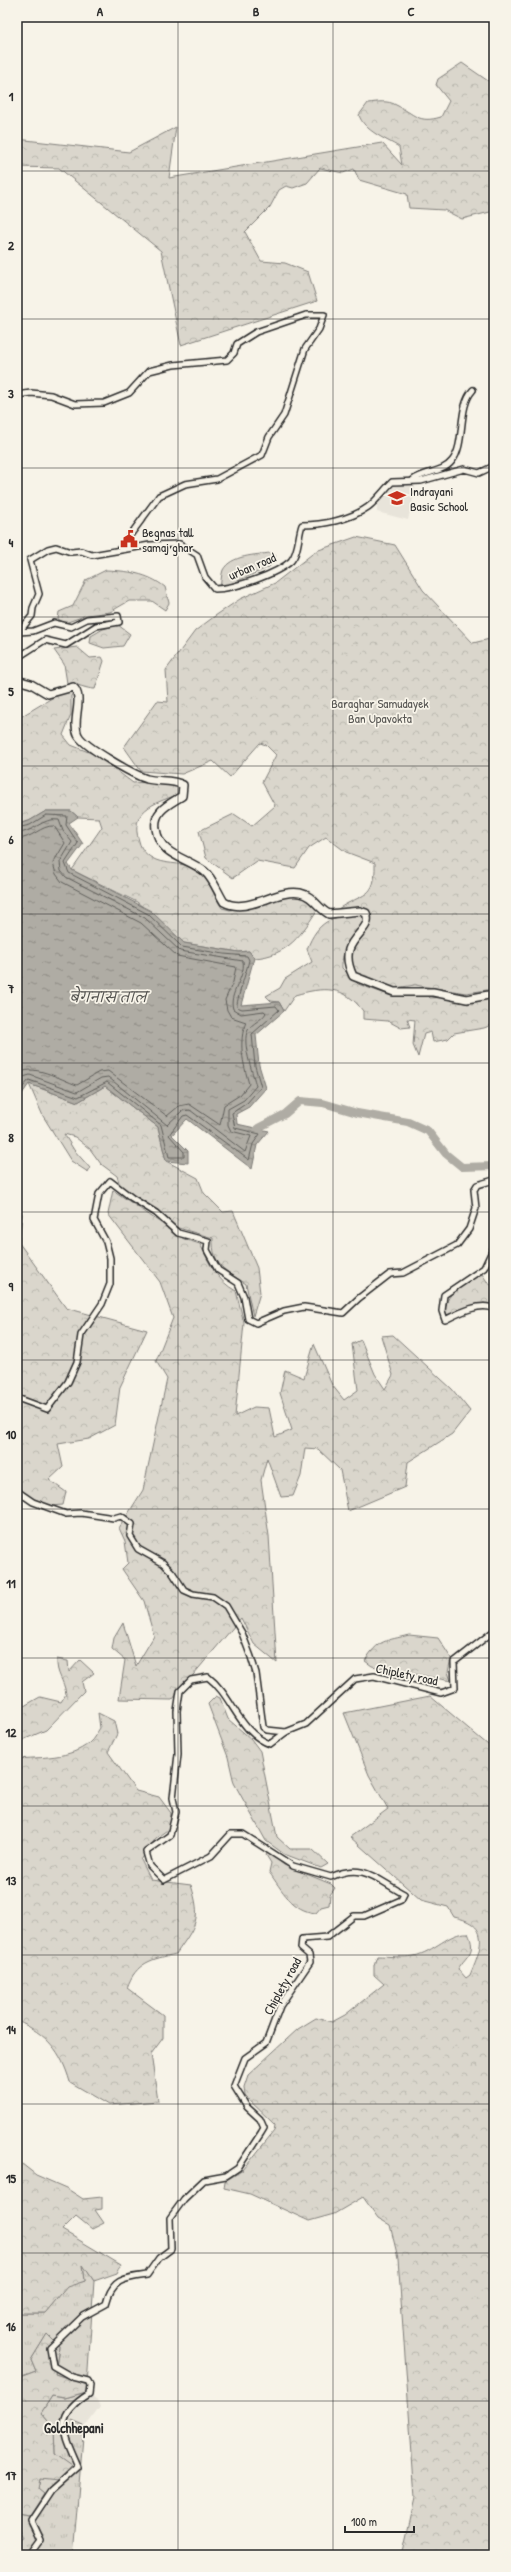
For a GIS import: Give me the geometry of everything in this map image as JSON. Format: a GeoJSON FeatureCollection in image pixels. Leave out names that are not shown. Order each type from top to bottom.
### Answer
{"type":"FeatureCollection","features":[{"type":"Feature","properties":{"kind":"main road"},"geometry":{"type":"LineString","coordinates":[[17,680],[31,684],[48,694],[73,687],[77,693],[75,727],[81,739],[128,771],[149,779],[178,782],[183,785],[182,796],[157,813],[154,822],[157,837],[165,849],[206,873],[224,902],[236,906],[298,893],[311,896],[329,914],[360,911],[366,913],[368,918],[366,926],[349,947],[347,963],[353,976],[394,992],[433,992],[467,999],[494,994]]}},
{"type":"Feature","properties":{"kind":"street"},"geometry":{"type":"LineString","coordinates":[[17,395],[31,393],[51,395],[75,404],[104,402],[129,393],[149,371],[173,365],[227,360],[234,353],[237,344],[256,332],[306,315],[324,314],[319,329],[305,349],[284,415],[269,437],[262,455],[217,479],[185,484],[159,496],[120,549]]}},
{"type":"Feature","properties":{"kind":"street"},"geometry":{"type":"LineString","coordinates":[[413,480],[452,461],[457,449],[466,403],[473,390]]}},
{"type":"Feature","properties":{"kind":"street"},"geometry":{"type":"LineString","coordinates":[[413,480],[422,481],[464,469],[479,473],[494,466]]}},
{"type":"Feature","properties":{"kind":"street","name":"urban road"},"geometry":{"type":"LineString","coordinates":[[17,658],[45,640],[66,645],[96,626],[120,622],[118,616],[87,619],[70,627],[54,623],[33,631],[19,632],[32,616],[33,608],[39,594],[30,560],[48,549],[56,547],[71,552],[81,551],[92,555],[150,545],[180,544],[197,555],[205,577],[215,589],[226,589],[258,578],[291,560],[298,546],[302,525],[312,523],[325,525],[341,519],[367,508],[392,482],[413,480]]}},
{"type":"Feature","properties":{"kind":"street"},"geometry":{"type":"LineString","coordinates":[[17,1398],[47,1409],[68,1382],[77,1362],[82,1335],[102,1304],[110,1284],[110,1258],[106,1242],[94,1220],[99,1194],[110,1181],[132,1198],[156,1213],[178,1232],[208,1241],[208,1250],[218,1270],[238,1283],[244,1297],[248,1319],[256,1323],[284,1311],[304,1307],[343,1313],[358,1298],[390,1274],[403,1273],[457,1245],[469,1229],[476,1208],[474,1190],[477,1185],[494,1180]]}},
{"type":"Feature","properties":{"kind":"street"},"geometry":{"type":"LineString","coordinates":[[494,1247],[484,1268],[444,1296],[442,1311],[446,1320],[474,1308],[490,1306],[494,1309]]}},
{"type":"Feature","properties":{"kind":"street"},"geometry":{"type":"LineString","coordinates":[[494,1422],[494,1428]]}},
{"type":"Feature","properties":{"kind":"street"},"geometry":{"type":"LineString","coordinates":[[17,1491],[33,1502],[66,1514],[114,1518],[121,1516],[132,1524],[130,1536],[138,1549],[163,1563],[172,1572],[184,1590],[193,1594],[213,1597],[226,1606],[242,1633],[256,1673],[263,1727],[266,1730],[286,1732]]}},
{"type":"Feature","properties":{"kind":"street","name":"Chiplety road"},"geometry":{"type":"LineString","coordinates":[[29,2555],[40,2540],[31,2521],[51,2491],[78,2467],[65,2438],[63,2420],[72,2405],[89,2394],[90,2384],[88,2381],[72,2377],[53,2366],[50,2348],[82,2317],[106,2304],[109,2290],[124,2278],[147,2275],[158,2258],[171,2249],[170,2218],[184,2199],[204,2180],[226,2176],[238,2168],[261,2133],[264,2128],[263,2123],[247,2107],[234,2086],[245,2058],[266,2043],[280,2006],[310,1962],[309,1954],[301,1948],[302,1939],[327,1937],[354,1916],[364,1916],[377,1911],[401,1900],[404,1894],[362,1870],[346,1870],[331,1877],[294,1866],[243,1834],[231,1834],[211,1856],[164,1880],[150,1866],[146,1852],[170,1835],[176,1812],[173,1792],[178,1754],[177,1710],[180,1691],[191,1680],[208,1677],[220,1686],[238,1718],[261,1741],[270,1744],[286,1732],[306,1724],[355,1679],[374,1676],[441,1693],[455,1688],[454,1662],[494,1631]]}},
{"type":"Feature","properties":{"kind":"shaded area","name":"Indrayani Basic School"},"geometry":{"type":"Polygon","coordinates":[[[411,482],[415,484],[415,491],[408,520],[377,512],[377,503],[383,493],[391,486],[411,482]]]}},
{"type":"Feature","properties":{"kind":"shaded area"},"geometry":{"type":"Polygon","coordinates":[[[91,2395],[97,2400],[100,2407],[89,2422],[84,2425],[69,2421],[67,2418],[78,2404],[91,2395]]]}},
{"type":"Feature","properties":{"kind":"green space"},"geometry":{"type":"Polygon","coordinates":[[[462,63],[494,85],[494,211],[462,219],[444,210],[409,208],[407,194],[359,180],[354,169],[343,173],[320,168],[307,183],[293,188],[286,186],[279,190],[270,207],[245,232],[261,261],[285,263],[308,272],[317,301],[181,345],[161,251],[59,168],[17,167],[17,139],[129,152],[176,127],[169,178],[382,143],[402,165],[399,147],[370,130],[359,115],[368,103],[390,102],[422,119],[441,117],[449,101],[436,85],[438,79],[462,63]]]}},
{"type":"Feature","properties":{"kind":"green space","name":"Baraghar Samudayek Ban Upavokta"},"geometry":{"type":"Polygon","coordinates":[[[356,537],[395,545],[423,590],[473,643],[494,638],[494,989],[466,993],[415,985],[395,988],[369,983],[353,971],[351,952],[366,932],[372,917],[362,907],[338,909],[366,894],[373,883],[375,863],[346,852],[326,837],[309,848],[295,868],[257,861],[233,878],[206,858],[199,831],[234,814],[252,826],[275,806],[262,782],[276,755],[266,745],[260,743],[230,777],[213,761],[182,774],[141,771],[124,747],[157,701],[168,702],[166,670],[195,631],[240,599],[275,583],[316,551],[356,537]]]}},
{"type":"Feature","properties":{"kind":"green space"},"geometry":{"type":"Polygon","coordinates":[[[270,553],[276,556],[269,567],[220,589],[223,570],[232,561],[251,555],[270,553]]]}},
{"type":"Feature","properties":{"kind":"green space"},"geometry":{"type":"Polygon","coordinates":[[[106,570],[137,574],[158,582],[165,587],[169,603],[165,610],[152,601],[129,601],[110,612],[87,615],[65,623],[58,619],[59,612],[73,606],[86,580],[106,570]]]}},
{"type":"Feature","properties":{"kind":"green space"},"geometry":{"type":"Polygon","coordinates":[[[118,625],[130,634],[123,646],[104,648],[90,643],[91,636],[103,629],[118,625]]]}},
{"type":"Feature","properties":{"kind":"green space"},"geometry":{"type":"Polygon","coordinates":[[[77,647],[90,658],[102,657],[104,661],[95,689],[67,683],[64,664],[54,650],[77,647]]]}},
{"type":"Feature","properties":{"kind":"green space"},"geometry":{"type":"Polygon","coordinates":[[[75,690],[71,696],[71,715],[63,735],[71,745],[96,755],[133,783],[182,786],[177,795],[152,805],[141,815],[137,822],[137,831],[140,844],[145,852],[150,857],[161,862],[193,867],[205,878],[222,908],[230,910],[296,895],[312,899],[319,907],[293,942],[276,953],[254,958],[249,951],[239,952],[184,943],[137,902],[72,870],[102,827],[99,818],[78,817],[71,811],[46,811],[29,821],[17,824],[17,719],[57,695],[75,690]]]}},
{"type":"Feature","properties":{"kind":"green space"},"geometry":{"type":"Polygon","coordinates":[[[360,914],[366,919],[349,942],[342,961],[342,968],[358,984],[391,996],[425,992],[430,998],[446,997],[468,1004],[494,996],[494,1024],[484,1028],[454,1033],[448,1039],[433,1042],[431,1032],[424,1034],[418,1057],[413,1045],[415,1020],[407,1019],[410,1027],[401,1028],[388,1021],[363,1019],[363,1011],[356,1003],[341,992],[332,990],[315,990],[295,995],[284,1011],[279,1002],[271,1001],[266,996],[280,988],[285,979],[312,962],[307,949],[311,940],[321,926],[341,916],[360,914]]]}},
{"type":"Feature","properties":{"kind":"green space"},"geometry":{"type":"Polygon","coordinates":[[[29,1084],[78,1102],[105,1086],[158,1127],[166,1161],[198,1178],[204,1193],[223,1212],[233,1211],[257,1268],[260,1293],[253,1316],[246,1284],[226,1271],[217,1261],[213,1247],[213,1238],[175,1227],[156,1210],[120,1186],[117,1176],[101,1164],[90,1149],[75,1137],[64,1134],[74,1150],[90,1168],[88,1172],[71,1161],[43,1116],[29,1084]]]}},
{"type":"Feature","properties":{"kind":"green space"},"geometry":{"type":"Polygon","coordinates":[[[113,1190],[184,1239],[200,1244],[214,1271],[229,1287],[236,1291],[244,1323],[235,1416],[254,1407],[269,1408],[275,1437],[292,1430],[280,1393],[285,1370],[304,1378],[314,1344],[332,1385],[344,1400],[358,1390],[352,1344],[361,1340],[375,1374],[385,1389],[393,1375],[381,1336],[393,1335],[452,1389],[470,1411],[452,1434],[408,1462],[405,1487],[348,1511],[340,1470],[318,1449],[305,1448],[301,1476],[293,1496],[281,1497],[267,1458],[261,1480],[269,1536],[277,1663],[254,1644],[241,1618],[172,1700],[119,1699],[125,1660],[112,1649],[114,1638],[123,1623],[136,1666],[154,1636],[144,1601],[122,1569],[128,1563],[125,1541],[119,1528],[143,1490],[167,1379],[156,1361],[173,1318],[160,1282],[108,1214],[113,1190]]]}},
{"type":"Feature","properties":{"kind":"green space"},"geometry":{"type":"Polygon","coordinates":[[[17,1205],[22,1214],[19,1243],[66,1308],[147,1330],[120,1387],[115,1425],[89,1439],[58,1444],[63,1467],[49,1480],[66,1492],[63,1505],[50,1506],[17,1498],[17,1205]]]}},
{"type":"Feature","properties":{"kind":"green space"},"geometry":{"type":"Polygon","coordinates":[[[482,1274],[488,1283],[494,1287],[494,1306],[484,1303],[446,1315],[446,1307],[451,1295],[462,1285],[482,1274]]]}},
{"type":"Feature","properties":{"kind":"green space"},"geometry":{"type":"Polygon","coordinates":[[[409,1635],[438,1638],[451,1658],[448,1672],[451,1681],[372,1666],[365,1661],[374,1648],[383,1642],[409,1635]]]}},
{"type":"Feature","properties":{"kind":"green space"},"geometry":{"type":"Polygon","coordinates":[[[57,1659],[68,1661],[69,1672],[80,1660],[94,1673],[82,1682],[84,1691],[46,1730],[18,1742],[17,1710],[40,1697],[61,1702],[66,1694],[64,1684],[59,1673],[57,1659]]]}},
{"type":"Feature","properties":{"kind":"green space"},"geometry":{"type":"Polygon","coordinates":[[[216,1696],[220,1698],[228,1719],[251,1739],[260,1751],[277,1837],[290,1849],[312,1849],[328,1864],[321,1868],[284,1854],[266,1841],[234,1783],[228,1757],[208,1704],[216,1696]]]}},
{"type":"Feature","properties":{"kind":"green space"},"geometry":{"type":"Polygon","coordinates":[[[430,1696],[494,1750],[494,2555],[402,2555],[415,2497],[398,2258],[390,2225],[378,2218],[363,2197],[334,2214],[309,2221],[250,2194],[224,2188],[225,2181],[243,2170],[274,2131],[275,2125],[245,2096],[244,2087],[248,2075],[298,2029],[316,2018],[332,2022],[345,2015],[384,1984],[374,1975],[374,1965],[377,1956],[414,1956],[428,1951],[454,1936],[468,1933],[472,1945],[470,1953],[458,1969],[466,1978],[470,1975],[480,1947],[479,1932],[474,1926],[466,1921],[454,1917],[448,1907],[421,1900],[350,1837],[388,1809],[369,1775],[344,1713],[430,1696]]]}},
{"type":"Feature","properties":{"kind":"green space"},"geometry":{"type":"Polygon","coordinates":[[[98,1713],[114,1721],[117,1734],[108,1752],[136,1791],[159,1797],[171,1813],[170,1828],[156,1838],[141,1860],[151,1880],[191,1885],[196,1906],[195,1922],[176,1954],[152,1960],[140,1967],[135,1972],[127,1988],[163,2015],[163,2038],[151,2054],[158,2101],[109,2105],[70,2082],[62,2061],[45,2038],[28,2026],[17,2021],[17,1759],[64,1755],[82,1748],[94,1738],[100,1728],[98,1713]]]}},
{"type":"Feature","properties":{"kind":"green space"},"geometry":{"type":"Polygon","coordinates":[[[268,1852],[284,1865],[331,1884],[335,1888],[330,1895],[329,1905],[321,1907],[316,1913],[300,1908],[294,1904],[283,1892],[269,1872],[271,1863],[266,1855],[268,1852]]]}},
{"type":"Feature","properties":{"kind":"green space"},"geometry":{"type":"Polygon","coordinates":[[[17,2160],[36,2175],[66,2188],[83,2199],[102,2197],[102,2209],[95,2210],[104,2223],[92,2229],[76,2216],[62,2230],[121,2265],[117,2273],[94,2281],[83,2265],[85,2281],[67,2287],[45,2313],[17,2313],[17,2160]]]}},
{"type":"Feature","properties":{"kind":"green space"},"geometry":{"type":"Polygon","coordinates":[[[83,2264],[94,2281],[87,2385],[55,2374],[59,2346],[47,2334],[31,2360],[36,2372],[17,2379],[17,2313],[45,2313],[67,2286],[85,2281],[83,2264]]]}},
{"type":"Feature","properties":{"kind":"green space"},"geometry":{"type":"Polygon","coordinates":[[[47,2334],[59,2346],[55,2374],[87,2385],[86,2392],[65,2398],[52,2396],[41,2413],[54,2428],[55,2454],[72,2466],[58,2481],[40,2479],[38,2489],[44,2494],[29,2517],[17,2515],[17,2379],[36,2372],[31,2360],[47,2334]]]}},
{"type":"Feature","properties":{"kind":"green space"},"geometry":{"type":"Polygon","coordinates":[[[86,2392],[91,2395],[78,2404],[67,2418],[84,2425],[73,2555],[24,2555],[19,2553],[17,2541],[23,2538],[17,2527],[17,2515],[29,2517],[44,2495],[38,2489],[40,2479],[71,2466],[55,2454],[54,2428],[41,2413],[52,2396],[65,2398],[86,2392]]]}},
{"type":"Feature","properties":{"kind":"water","name":"बेगनास ताल"},"geometry":{"type":"Polygon","coordinates":[[[46,811],[71,811],[78,817],[69,823],[83,844],[68,864],[72,870],[151,911],[184,943],[239,952],[249,951],[254,958],[241,1005],[279,1002],[284,1011],[256,1035],[259,1065],[266,1088],[249,1107],[236,1114],[237,1124],[269,1131],[257,1145],[252,1169],[187,1119],[172,1135],[188,1151],[188,1163],[166,1161],[158,1127],[105,1086],[78,1102],[29,1084],[17,1101],[17,824],[29,821],[46,811]]]}},
{"type":"Feature","properties":{"kind":"waterway"},"geometry":{"type":"LineString","coordinates":[[258,1128],[285,1114],[300,1101],[323,1103],[357,1113],[408,1122],[428,1131],[446,1154],[462,1167],[494,1166]]}},
{"type":"Feature","properties":{"kind":"place","name":"Indrayani Basic School"},"geometry":{"type":"Point","coordinates":[397,498]}},
{"type":"Feature","properties":{"kind":"place","name":"Begnas tall samaj ghar"},"geometry":{"type":"Point","coordinates":[129,539]}},
{"type":"Feature","properties":{"kind":"district","name":"Golchhepani"},"geometry":{"type":"Point","coordinates":[74,2427]}}]}
